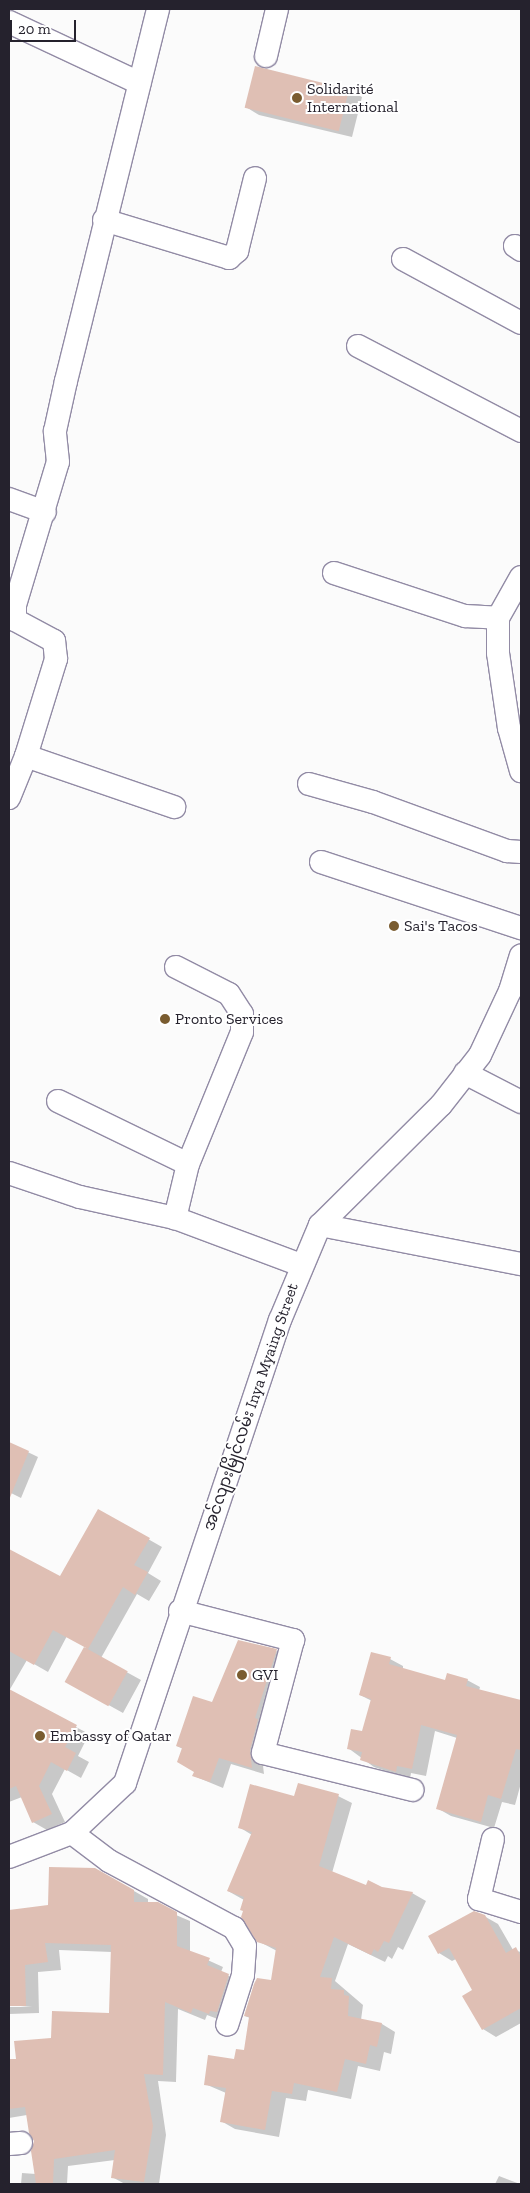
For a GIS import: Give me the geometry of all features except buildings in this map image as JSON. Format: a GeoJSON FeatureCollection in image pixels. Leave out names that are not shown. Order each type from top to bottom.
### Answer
{"type":"FeatureCollection","features":[{"type":"Feature","properties":{"kind":"street"},"geometry":{"type":"LineString","coordinates":[[9,798],[26,756],[56,658],[54,641],[15,620],[15,605],[45,512],[58,462],[55,431],[104,220],[158,9]]}},
{"type":"Feature","properties":{"kind":"street"},"geometry":{"type":"LineString","coordinates":[[266,56],[277,9]]}},
{"type":"Feature","properties":{"kind":"street"},"geometry":{"type":"LineString","coordinates":[[9,22],[139,83]]}},
{"type":"Feature","properties":{"kind":"street"},"geometry":{"type":"LineString","coordinates":[[104,220],[229,258],[236,251],[255,178]]}},
{"type":"Feature","properties":{"kind":"street"},"geometry":{"type":"LineString","coordinates":[[402,259],[521,323]]}},
{"type":"Feature","properties":{"kind":"street"},"geometry":{"type":"LineString","coordinates":[[358,346],[521,431]]}},
{"type":"Feature","properties":{"kind":"street"},"geometry":{"type":"LineString","coordinates":[[9,499],[45,512]]}},
{"type":"Feature","properties":{"kind":"street"},"geometry":{"type":"LineString","coordinates":[[334,573],[465,616],[498,618]]}},
{"type":"Feature","properties":{"kind":"street"},"geometry":{"type":"LineString","coordinates":[[521,577],[498,618],[498,653],[509,728],[521,771]]}},
{"type":"Feature","properties":{"kind":"street"},"geometry":{"type":"LineString","coordinates":[[26,756],[174,807]]}},
{"type":"Feature","properties":{"kind":"street"},"geometry":{"type":"LineString","coordinates":[[309,784],[373,802],[507,850],[521,852]]}},
{"type":"Feature","properties":{"kind":"street"},"geometry":{"type":"LineString","coordinates":[[321,862],[521,928]]}},
{"type":"Feature","properties":{"kind":"street","name":"အင်လျားမြိုင်လမ်း Inya Myaing Street"},"geometry":{"type":"LineString","coordinates":[[9,1857],[72,1833],[125,1783],[180,1611],[301,1265],[320,1225],[441,1105],[480,1055],[510,992],[521,956]]}},
{"type":"Feature","properties":{"kind":"street"},"geometry":{"type":"LineString","coordinates":[[175,1218],[188,1164],[231,1065],[242,1032],[242,1014],[229,994],[176,967]]}},
{"type":"Feature","properties":{"kind":"street"},"geometry":{"type":"LineString","coordinates":[[465,1073],[521,1102]]}},
{"type":"Feature","properties":{"kind":"street"},"geometry":{"type":"LineString","coordinates":[[58,1100],[188,1164]]}},
{"type":"Feature","properties":{"kind":"street"},"geometry":{"type":"LineString","coordinates":[[9,1173],[80,1197],[175,1218],[301,1265]]}},
{"type":"Feature","properties":{"kind":"street"},"geometry":{"type":"LineString","coordinates":[[320,1225],[521,1264]]}},
{"type":"Feature","properties":{"kind":"street"},"geometry":{"type":"LineString","coordinates":[[180,1611],[293,1640],[263,1753],[413,1790]]}},
{"type":"Feature","properties":{"kind":"street"},"geometry":{"type":"LineString","coordinates":[[72,1833],[109,1861],[234,1928],[245,1946],[243,1975],[227,2025]]}},
{"type":"Feature","properties":{"kind":"street"},"geometry":{"type":"LineString","coordinates":[[493,1839],[479,1899],[521,1912]]}},
{"type":"Feature","properties":{"kind":"place","name":"Solidarité International"},"geometry":{"type":"Point","coordinates":[297,98]}},
{"type":"Feature","properties":{"kind":"place","name":"Sai's Tacos"},"geometry":{"type":"Point","coordinates":[394,926]}},
{"type":"Feature","properties":{"kind":"place","name":"Pronto Services"},"geometry":{"type":"Point","coordinates":[165,1019]}},
{"type":"Feature","properties":{"kind":"place","name":"GVI"},"geometry":{"type":"Point","coordinates":[242,1675]}},
{"type":"Feature","properties":{"kind":"place","name":"Embassy of Qatar"},"geometry":{"type":"Point","coordinates":[40,1736]}}]}
